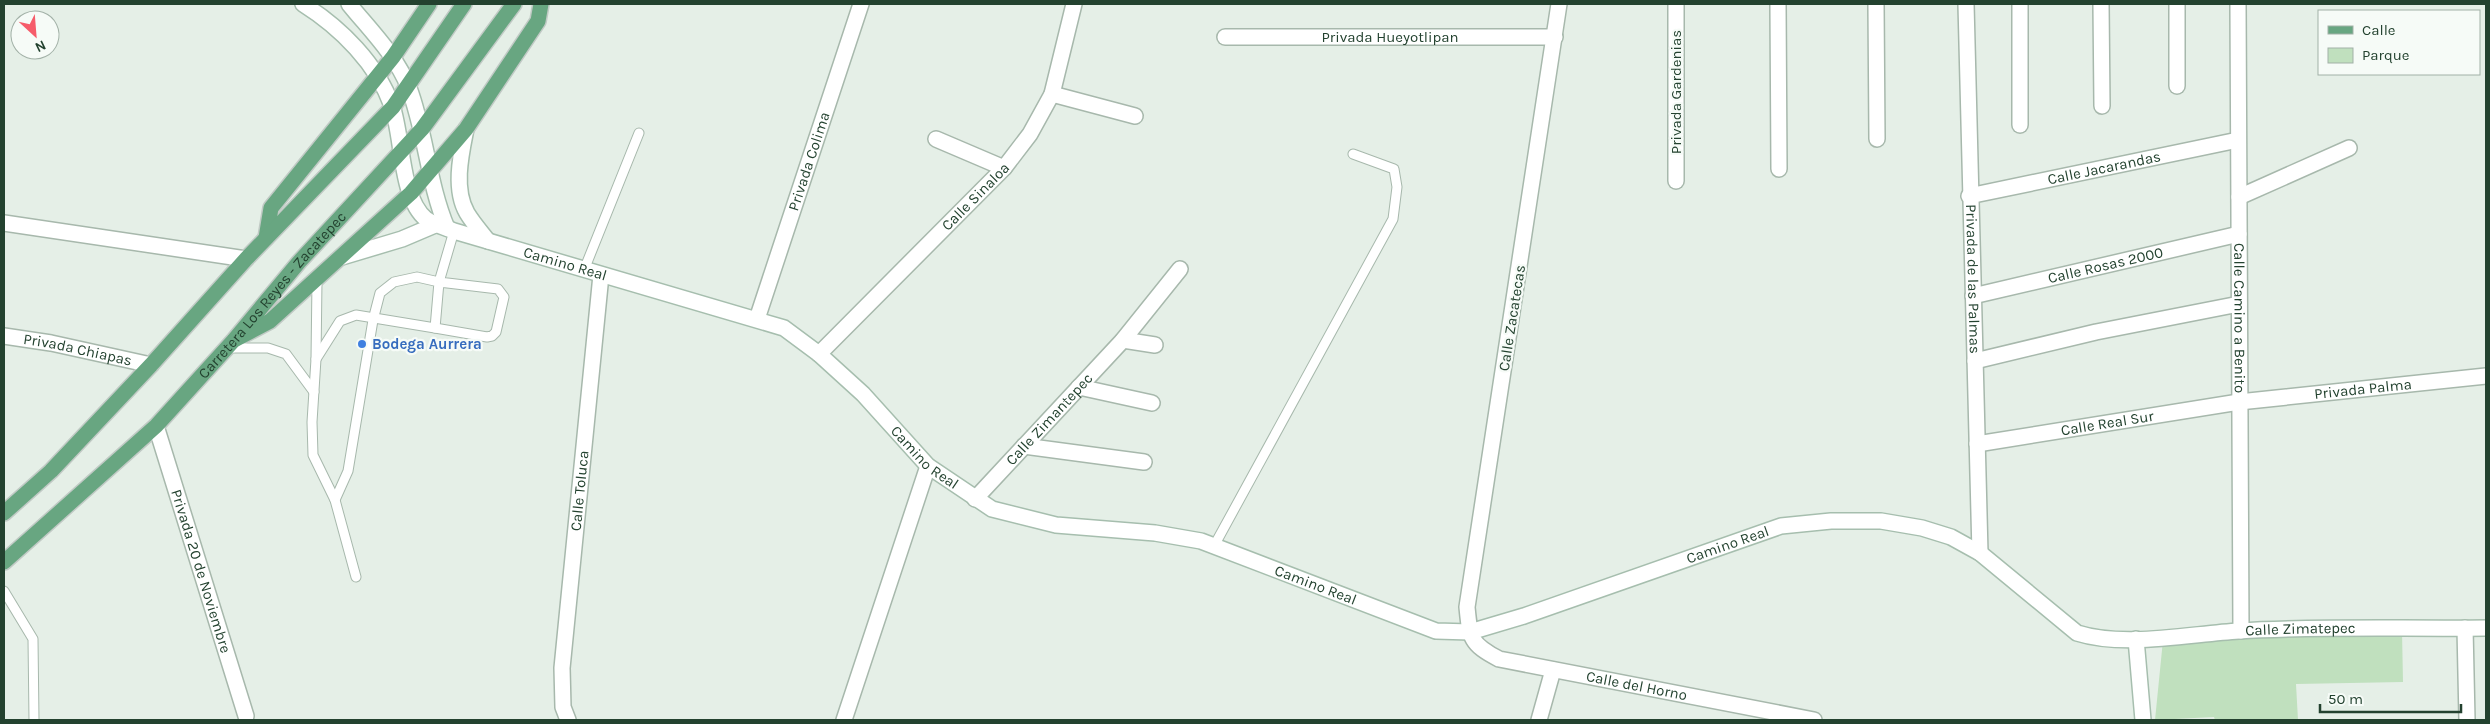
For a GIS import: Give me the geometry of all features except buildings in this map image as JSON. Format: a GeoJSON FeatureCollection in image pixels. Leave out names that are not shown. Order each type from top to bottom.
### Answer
{"type":"FeatureCollection","features":[{"type":"Feature","properties":{"kind":"main road"},"geometry":{"type":"LineString","coordinates":[[266,238],[271,208],[393,57],[429,4]]}},
{"type":"Feature","properties":{"kind":"main road"},"geometry":{"type":"LineString","coordinates":[[4,513],[51,471],[151,365],[246,259],[393,108],[464,4]]}},
{"type":"Feature","properties":{"kind":"main road","name":"Carretera Los Reyes - Zacatepec"},"geometry":{"type":"LineString","coordinates":[[4,562],[156,426],[230,344],[299,262],[422,128],[514,4]]}},
{"type":"Feature","properties":{"kind":"main road"},"geometry":{"type":"LineString","coordinates":[[230,344],[256,331],[270,321],[317,281],[430,173],[466,129],[538,21],[541,4]]}},
{"type":"Feature","properties":{"kind":"street"},"geometry":{"type":"LineString","coordinates":[[304,4],[349,41],[378,75],[393,108],[411,193],[422,214],[445,228]]}},
{"type":"Feature","properties":{"kind":"street"},"geometry":{"type":"LineString","coordinates":[[349,4],[393,57],[408,87],[422,128],[430,173],[445,228]]}},
{"type":"Feature","properties":{"kind":"street","name":"Privada Colima"},"geometry":{"type":"LineString","coordinates":[[757,319],[861,4]]}},
{"type":"Feature","properties":{"kind":"street","name":"Calle Sinaloa"},"geometry":{"type":"LineString","coordinates":[[819,354],[1004,168],[1030,134],[1052,94],[1074,4]]}},
{"type":"Feature","properties":{"kind":"street","name":"Calle Zacatecas"},"geometry":{"type":"LineString","coordinates":[[1470,632],[1467,607],[1559,4]]}},
{"type":"Feature","properties":{"kind":"street","name":"Privada Gardenias"},"geometry":{"type":"LineString","coordinates":[[1676,4],[1676,181]]}},
{"type":"Feature","properties":{"kind":"street"},"geometry":{"type":"LineString","coordinates":[[1778,4],[1780,169]]}},
{"type":"Feature","properties":{"kind":"street"},"geometry":{"type":"LineString","coordinates":[[1876,4],[1877,139]]}},
{"type":"Feature","properties":{"kind":"street","name":"Privada de las Palmas"},"geometry":{"type":"LineString","coordinates":[[1966,4],[1980,553]]}},
{"type":"Feature","properties":{"kind":"street"},"geometry":{"type":"LineString","coordinates":[[2020,4],[2020,125]]}},
{"type":"Feature","properties":{"kind":"street"},"geometry":{"type":"LineString","coordinates":[[2101,4],[2102,106]]}},
{"type":"Feature","properties":{"kind":"street"},"geometry":{"type":"LineString","coordinates":[[2177,4],[2177,86]]}},
{"type":"Feature","properties":{"kind":"street","name":"Calle Camino a Benito"},"geometry":{"type":"LineString","coordinates":[[2238,4],[2241,631]]}},
{"type":"Feature","properties":{"kind":"street","name":"Privada Hueyotlipan"},"geometry":{"type":"LineString","coordinates":[[1225,38],[1555,36]]}},
{"type":"Feature","properties":{"kind":"street"},"geometry":{"type":"LineString","coordinates":[[1052,94],[1135,116]]}},
{"type":"Feature","properties":{"kind":"street"},"geometry":{"type":"LineString","coordinates":[[466,129],[460,165],[460,195],[466,212],[488,241]]}},
{"type":"Feature","properties":{"kind":"street"},"geometry":{"type":"LineString","coordinates":[[936,139],[1004,168]]}},
{"type":"Feature","properties":{"kind":"street","name":"Calle Jacarandas"},"geometry":{"type":"LineString","coordinates":[[1970,196],[2238,140]]}},
{"type":"Feature","properties":{"kind":"street"},"geometry":{"type":"LineString","coordinates":[[2239,197],[2349,148]]}},
{"type":"Feature","properties":{"kind":"street"},"geometry":{"type":"LineString","coordinates":[[4,223],[246,259]]}},
{"type":"Feature","properties":{"kind":"street"},"geometry":{"type":"LineString","coordinates":[[342,257],[445,228]]}},
{"type":"Feature","properties":{"kind":"street","name":"Camino Real"},"geometry":{"type":"LineString","coordinates":[[445,228],[784,328],[819,354],[863,394],[928,466],[992,509],[1056,524],[1155,533],[1201,541],[1436,631],[1470,632],[1524,616],[1781,526],[1831,521],[1881,521],[1922,528],[1951,537],[1980,553],[2077,633],[2091,638],[2136,639]]}},
{"type":"Feature","properties":{"kind":"street","name":"Calle Rosas 2000"},"geometry":{"type":"LineString","coordinates":[[1973,296],[2239,234]]}},
{"type":"Feature","properties":{"kind":"street","name":"Calle Zimantepec"},"geometry":{"type":"LineString","coordinates":[[975,499],[1123,340],[1180,269]]}},
{"type":"Feature","properties":{"kind":"street","name":"Calle Toluca"},"geometry":{"type":"LineString","coordinates":[[566,714],[562,668],[601,275]]}},
{"type":"Feature","properties":{"kind":"street"},"geometry":{"type":"LineString","coordinates":[[1975,361],[2096,332],[2239,304]]}},
{"type":"Feature","properties":{"kind":"street","name":"Privada Chiapas"},"geometry":{"type":"LineString","coordinates":[[4,336],[51,343],[151,365]]}},
{"type":"Feature","properties":{"kind":"street"},"geometry":{"type":"LineString","coordinates":[[1123,340],[1155,345]]}},
{"type":"Feature","properties":{"kind":"street","name":"Privada Palma"},"geometry":{"type":"LineString","coordinates":[[2240,402],[2486,376]]}},
{"type":"Feature","properties":{"kind":"street"},"geometry":{"type":"LineString","coordinates":[[1079,387],[1152,402]]}},
{"type":"Feature","properties":{"kind":"street","name":"Calle Real Sur"},"geometry":{"type":"LineString","coordinates":[[1977,444],[2240,402]]}},
{"type":"Feature","properties":{"kind":"street","name":"Privada 20 de Noviembre"},"geometry":{"type":"LineString","coordinates":[[156,426],[246,716]]}},
{"type":"Feature","properties":{"kind":"street"},"geometry":{"type":"LineString","coordinates":[[1024,446],[1144,462]]}},
{"type":"Feature","properties":{"kind":"street"},"geometry":{"type":"LineString","coordinates":[[844,720],[928,466]]}},
{"type":"Feature","properties":{"kind":"street"},"geometry":{"type":"LineString","coordinates":[[2467,720],[2465,628],[2486,628]]}},
{"type":"Feature","properties":{"kind":"street","name":"Calle Zimatepec"},"geometry":{"type":"LineString","coordinates":[[2136,639],[2241,631],[2465,628]]}},
{"type":"Feature","properties":{"kind":"street","name":"Calle del Horno"},"geometry":{"type":"LineString","coordinates":[[1470,632],[1479,649],[1499,659],[1814,720]]}},
{"type":"Feature","properties":{"kind":"street"},"geometry":{"type":"LineString","coordinates":[[2136,639],[2143,720]]}},
{"type":"Feature","properties":{"kind":"street"},"geometry":{"type":"LineString","coordinates":[[1539,720],[1553,670]]}},
{"type":"Feature","properties":{"kind":"lane"},"geometry":{"type":"LineString","coordinates":[[584,270],[639,133]]}},
{"type":"Feature","properties":{"kind":"lane"},"geometry":{"type":"LineString","coordinates":[[1214,546],[1393,219],[1398,188],[1394,169],[1353,154]]}},
{"type":"Feature","properties":{"kind":"lane"},"geometry":{"type":"LineString","coordinates":[[435,328],[445,228]]}},
{"type":"Feature","properties":{"kind":"lane"},"geometry":{"type":"LineString","coordinates":[[316,359],[340,321],[356,316],[373,320],[487,337],[492,336],[496,332],[504,297],[498,289],[439,282],[417,277],[394,282],[380,293],[373,320],[348,471],[335,500]]}},
{"type":"Feature","properties":{"kind":"lane"},"geometry":{"type":"LineString","coordinates":[[317,281],[316,359],[312,422],[313,456],[335,500],[356,577]]}},
{"type":"Feature","properties":{"kind":"lane"},"geometry":{"type":"LineString","coordinates":[[230,344],[268,348],[286,354],[314,392]]}},
{"type":"Feature","properties":{"kind":"lane"},"geometry":{"type":"LineString","coordinates":[[4,591],[10,598],[33,639],[34,720]]}},
{"type":"Feature","properties":{"kind":"green space"},"geometry":{"type":"Polygon","coordinates":[[[2402,631],[2403,682],[2296,684],[2298,720],[2215,720],[2214,717],[2155,720],[2163,640],[2402,631]]]}},
{"type":"Feature","properties":{"kind":"place","name":"Bodega Aurrera"},"geometry":{"type":"Point","coordinates":[362,344]}}]}
